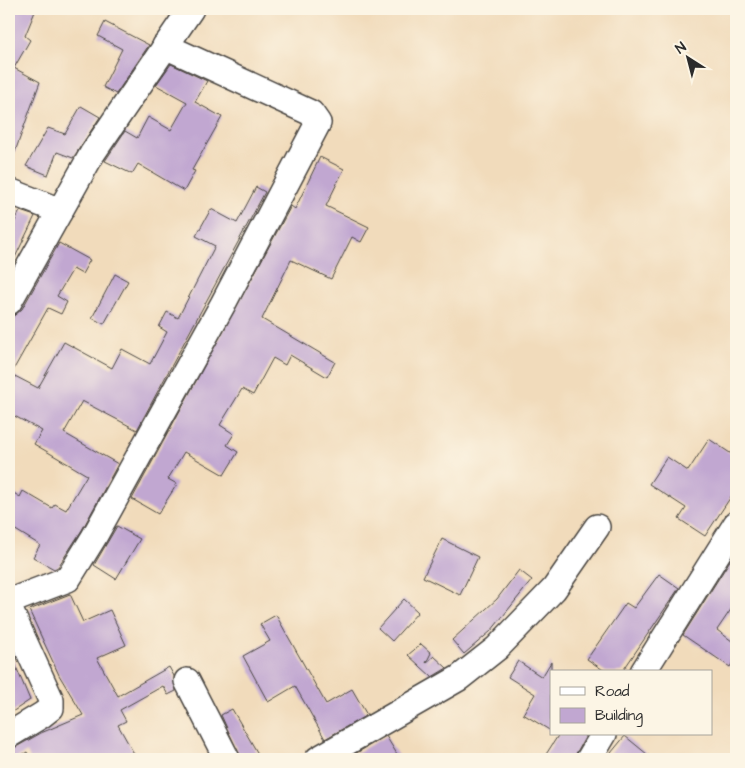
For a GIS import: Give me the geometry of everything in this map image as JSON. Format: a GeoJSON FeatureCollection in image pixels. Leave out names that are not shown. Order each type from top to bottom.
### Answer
{"type":"FeatureCollection","features":[{"type":"Feature","properties":{"kind":"street"},"geometry":{"type":"LineString","coordinates":[[9,302],[92,154],[191,9]]}},
{"type":"Feature","properties":{"kind":"street"},"geometry":{"type":"LineString","coordinates":[[9,735],[42,716],[51,708],[52,700],[10,610],[13,600],[68,579],[219,312],[318,123],[311,113],[165,46]]}},
{"type":"Feature","properties":{"kind":"street"},"geometry":{"type":"LineString","coordinates":[[9,191],[60,211]]}},
{"type":"Feature","properties":{"kind":"street"},"geometry":{"type":"LineString","coordinates":[[644,670],[736,524]]}},
{"type":"Feature","properties":{"kind":"street"},"geometry":{"type":"LineString","coordinates":[[318,759],[459,678],[498,648],[554,589],[597,527]]}},
{"type":"Feature","properties":{"kind":"street"},"geometry":{"type":"LineString","coordinates":[[187,681],[228,759]]}},
{"type":"Feature","properties":{"kind":"street"},"geometry":{"type":"LineString","coordinates":[[589,759],[603,736]]}},
{"type":"Feature","properties":{"kind":"building"},"geometry":{"type":"Polygon","coordinates":[[[9,9],[36,9],[25,36],[30,40],[14,68],[40,82],[11,163],[9,162],[9,9]]]}},
{"type":"Feature","properties":{"kind":"building"},"geometry":{"type":"Polygon","coordinates":[[[105,22],[149,45],[116,94],[103,87],[122,49],[98,36],[105,22]]]}},
{"type":"Feature","properties":{"kind":"building"},"geometry":{"type":"Polygon","coordinates":[[[171,64],[207,81],[195,102],[222,117],[192,170],[195,171],[184,191],[138,164],[132,174],[105,161],[125,131],[137,138],[148,117],[171,130],[187,102],[156,85],[171,64]]]}},
{"type":"Feature","properties":{"kind":"building"},"geometry":{"type":"Polygon","coordinates":[[[81,106],[100,117],[73,158],[57,152],[48,175],[26,166],[48,128],[65,134],[81,106]]]}},
{"type":"Feature","properties":{"kind":"building"},"geometry":{"type":"Polygon","coordinates":[[[320,157],[344,169],[326,206],[369,227],[361,242],[352,237],[331,279],[291,260],[262,319],[335,362],[327,377],[290,355],[285,365],[273,358],[253,395],[242,389],[220,425],[234,434],[227,445],[238,452],[224,475],[184,452],[168,479],[177,484],[158,514],[132,499],[291,206],[295,209],[320,157]]]}},
{"type":"Feature","properties":{"kind":"building"},"geometry":{"type":"Polygon","coordinates":[[[256,187],[265,192],[137,430],[82,401],[64,433],[118,464],[82,530],[58,567],[54,569],[33,557],[40,545],[9,526],[9,490],[20,497],[23,491],[52,508],[55,504],[66,510],[87,475],[34,444],[42,431],[9,413],[9,320],[22,309],[59,243],[90,260],[82,274],[73,269],[57,296],[67,302],[61,314],[48,308],[11,374],[38,388],[64,342],[112,368],[122,349],[150,364],[167,332],[159,327],[167,312],[178,318],[215,246],[196,236],[211,209],[237,223],[256,187]]]}},
{"type":"Feature","properties":{"kind":"building"},"geometry":{"type":"Polygon","coordinates":[[[20,211],[35,216],[9,270],[9,233],[20,211]]]}},
{"type":"Feature","properties":{"kind":"building"},"geometry":{"type":"Polygon","coordinates":[[[115,274],[128,281],[104,324],[92,318],[115,274]]]}},
{"type":"Feature","properties":{"kind":"building"},"geometry":{"type":"Polygon","coordinates":[[[709,439],[736,457],[736,489],[705,536],[679,519],[686,508],[649,484],[667,457],[688,471],[709,439]]]}},
{"type":"Feature","properties":{"kind":"building"},"geometry":{"type":"Polygon","coordinates":[[[117,526],[140,539],[116,579],[94,565],[117,526]]]}},
{"type":"Feature","properties":{"kind":"building"},"geometry":{"type":"Polygon","coordinates":[[[442,539],[478,557],[460,595],[423,577],[442,539]]]}},
{"type":"Feature","properties":{"kind":"building"},"geometry":{"type":"Polygon","coordinates":[[[736,551],[736,602],[717,630],[736,644],[736,657],[730,667],[683,635],[736,551]]]}},
{"type":"Feature","properties":{"kind":"building"},"geometry":{"type":"Polygon","coordinates":[[[519,570],[532,580],[491,631],[464,654],[452,640],[497,599],[519,570]]]}},
{"type":"Feature","properties":{"kind":"building"},"geometry":{"type":"Polygon","coordinates":[[[659,574],[679,588],[623,670],[603,670],[587,659],[626,603],[634,608],[659,574]]]}},
{"type":"Feature","properties":{"kind":"building"},"geometry":{"type":"Polygon","coordinates":[[[70,594],[83,622],[110,610],[126,645],[97,658],[118,696],[169,667],[174,676],[176,691],[168,695],[163,686],[120,710],[126,721],[118,725],[137,759],[30,759],[27,752],[15,759],[9,759],[9,749],[83,715],[59,675],[29,610],[70,594]]]}},
{"type":"Feature","properties":{"kind":"building"},"geometry":{"type":"Polygon","coordinates":[[[404,599],[418,612],[392,641],[378,628],[404,599]]]}},
{"type":"Feature","properties":{"kind":"building"},"geometry":{"type":"Polygon","coordinates":[[[276,615],[326,704],[352,689],[367,715],[325,739],[295,686],[268,702],[243,656],[270,641],[260,624],[276,615]]]}},
{"type":"Feature","properties":{"kind":"building"},"geometry":{"type":"Polygon","coordinates":[[[421,644],[431,653],[426,663],[434,656],[447,668],[432,677],[408,655],[421,644]]]}},
{"type":"Feature","properties":{"kind":"building"},"geometry":{"type":"Polygon","coordinates":[[[9,650],[30,700],[9,714],[9,650]]]}},
{"type":"Feature","properties":{"kind":"building"},"geometry":{"type":"Polygon","coordinates":[[[518,661],[542,677],[551,662],[550,730],[523,714],[535,694],[508,677],[518,661]]]}},
{"type":"Feature","properties":{"kind":"building"},"geometry":{"type":"Polygon","coordinates":[[[232,709],[261,759],[241,759],[221,715],[232,709]]]}},
{"type":"Feature","properties":{"kind":"building"},"geometry":{"type":"Polygon","coordinates":[[[386,736],[400,759],[346,759],[386,736]]]}},
{"type":"Feature","properties":{"kind":"building"},"geometry":{"type":"Polygon","coordinates":[[[558,736],[586,736],[573,759],[543,759],[558,736]]]}},
{"type":"Feature","properties":{"kind":"building"},"geometry":{"type":"Polygon","coordinates":[[[625,736],[653,759],[606,759],[625,736]]]}}]}
